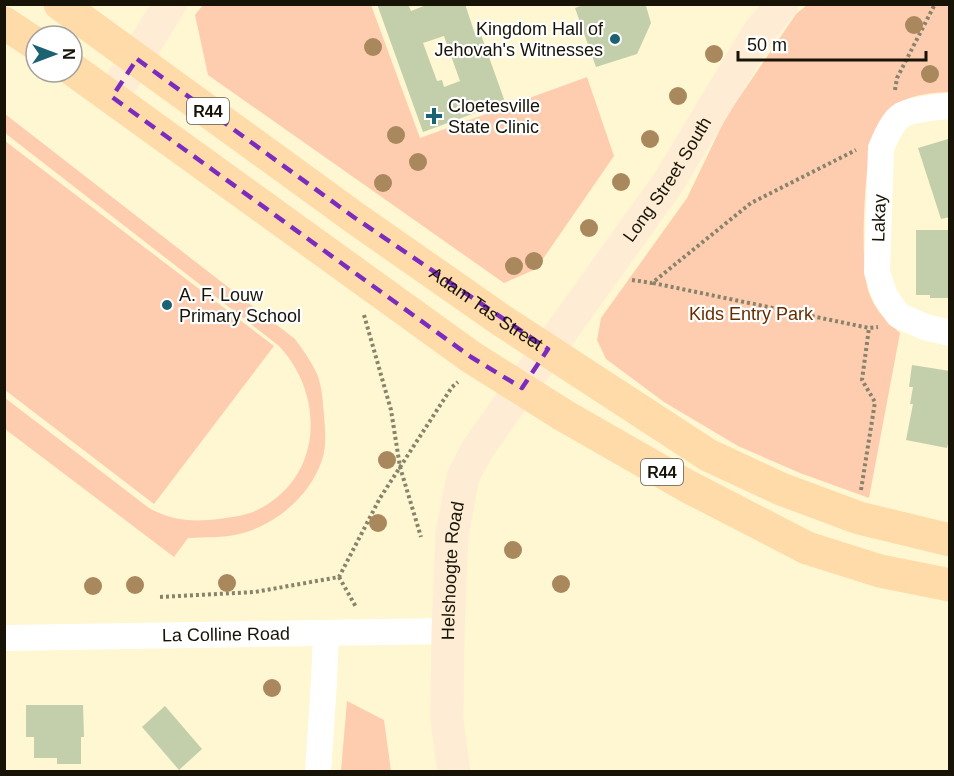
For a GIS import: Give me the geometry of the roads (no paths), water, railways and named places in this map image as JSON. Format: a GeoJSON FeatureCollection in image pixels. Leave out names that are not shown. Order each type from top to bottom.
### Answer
{"type":"FeatureCollection","features":[{"type":"Feature","properties":{"kind":"main road","name":"Adam Tas Street"},"geometry":{"type":"LineString","coordinates":[[60,4],[355,218],[501,320],[699,449],[782,489],[859,518],[950,540]]}},
{"type":"Feature","properties":{"kind":"main road"},"geometry":{"type":"LineString","coordinates":[[4,23],[24,36]]}},
{"type":"Feature","properties":{"kind":"main road","name":"R44"},"geometry":{"type":"LineString","coordinates":[[84,77],[471,357],[563,415],[687,486],[807,548],[880,571],[950,585]]}},
{"type":"Feature","properties":{"kind":"street"},"geometry":{"type":"LineString","coordinates":[[112,97],[170,4]]}},
{"type":"Feature","properties":{"kind":"street","name":"Long Street South"},"geometry":{"type":"LineString","coordinates":[[522,388],[668,183],[759,32],[782,4]]}},
{"type":"Feature","properties":{"kind":"street","name":"Lakay"},"geometry":{"type":"LineString","coordinates":[[950,106],[902,116],[890,129],[881,148],[877,272],[885,296],[898,315],[925,327],[950,333]]}},
{"type":"Feature","properties":{"kind":"street","name":"Helshoogte Road"},"geometry":{"type":"LineString","coordinates":[[454,771],[447,721],[452,534],[463,477],[477,450],[522,388]]}},
{"type":"Feature","properties":{"kind":"street","name":"La Colline Road"},"geometry":{"type":"LineString","coordinates":[[4,638],[448,631]]}},
{"type":"Feature","properties":{"kind":"street"},"geometry":{"type":"LineString","coordinates":[[318,771],[326,634]]}},
{"type":"Feature","properties":{"kind":"place","name":"Kingdom Hall of Jehovah's Witnesses"},"geometry":{"type":"Point","coordinates":[615,39]}},
{"type":"Feature","properties":{"kind":"place","name":"Cloetesville State Clinic"},"geometry":{"type":"Point","coordinates":[434,116]}},
{"type":"Feature","properties":{"kind":"place","name":"A. F. Louw Primary School"},"geometry":{"type":"Point","coordinates":[167,305]}},
{"type":"Feature","properties":{"kind":"park label","name":"Kids Entry Park"},"geometry":{"type":"Point","coordinates":[751,314]}}]}
